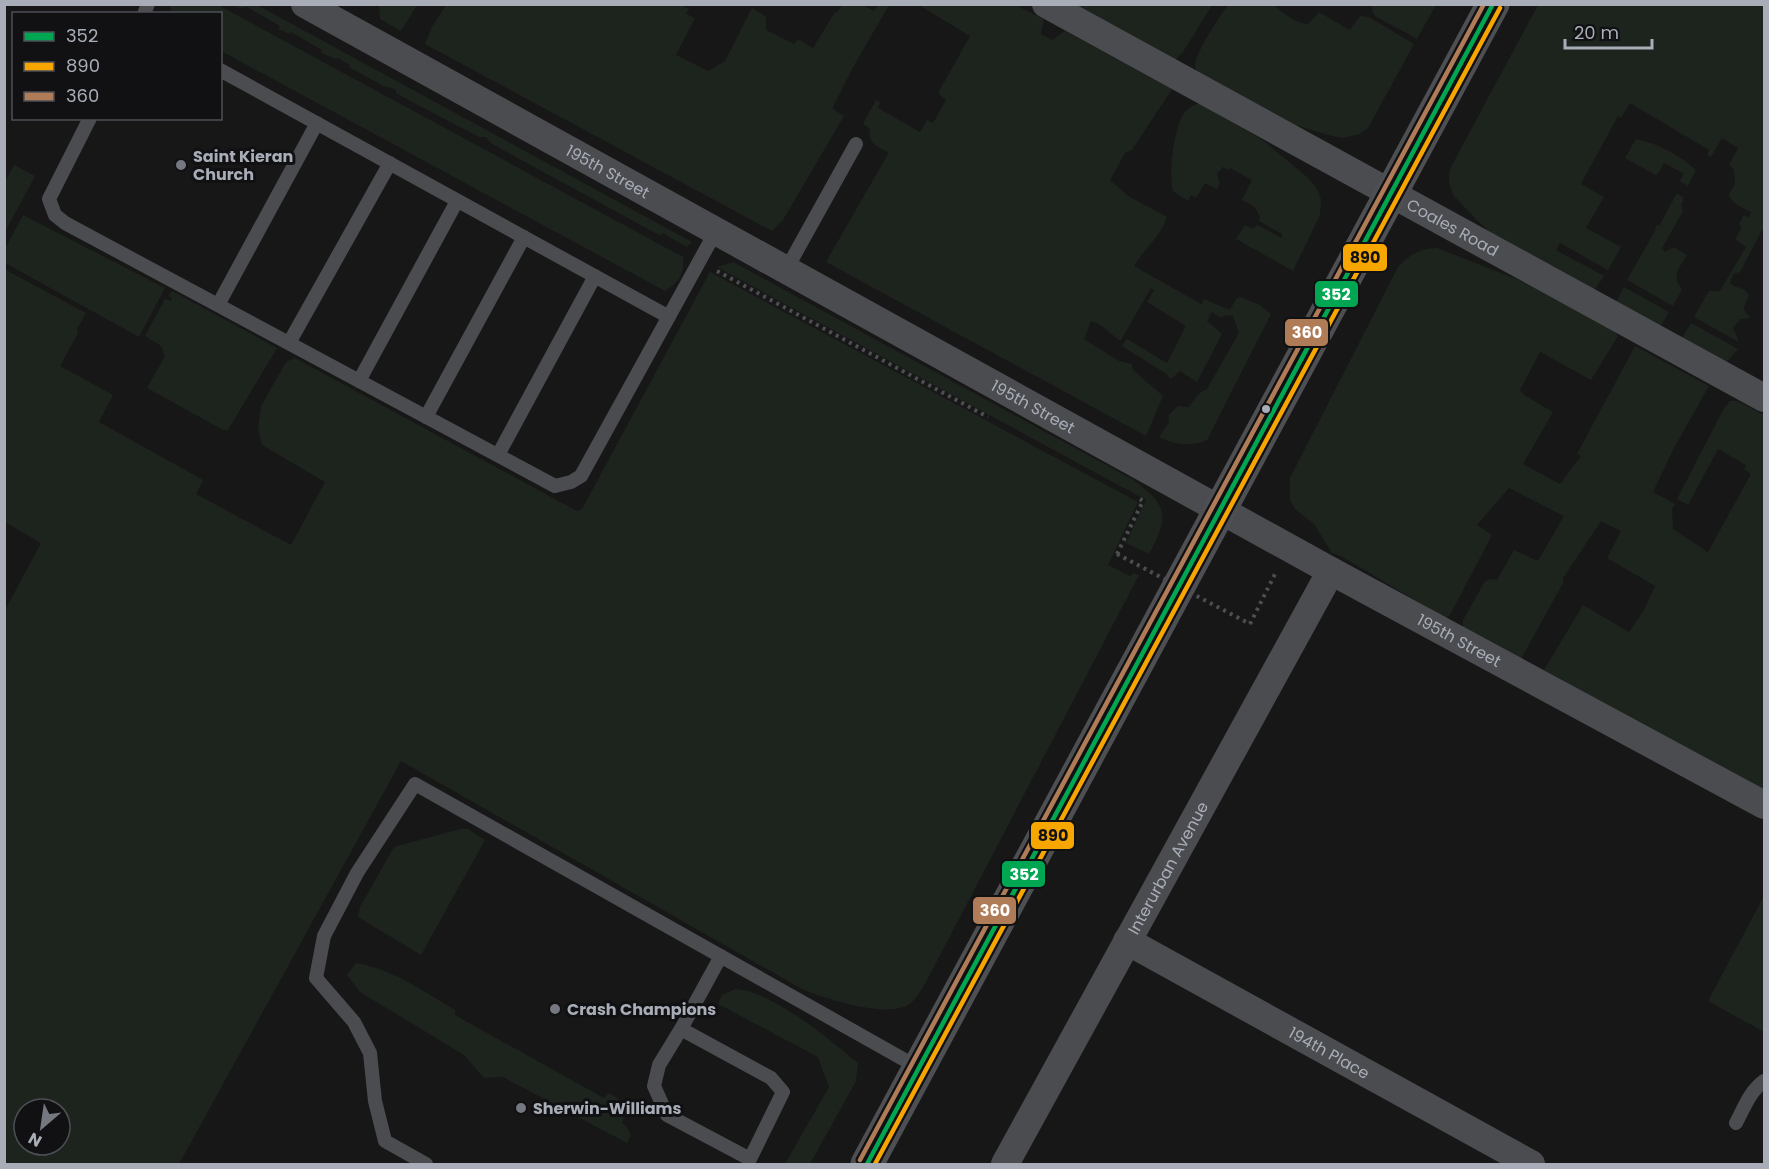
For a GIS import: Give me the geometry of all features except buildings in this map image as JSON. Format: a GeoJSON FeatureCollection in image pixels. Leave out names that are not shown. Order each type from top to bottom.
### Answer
{"type":"FeatureCollection","features":[{"type":"Feature","properties":{"kind":"main road"},"geometry":{"type":"LineString","coordinates":[[867,1164],[1494,4]]}},
{"type":"Feature","properties":{"kind":"street","name":"195th Street"},"geometry":{"type":"LineString","coordinates":[[305,4],[1330,571],[1764,805]]}},
{"type":"Feature","properties":{"kind":"street","name":"Coales Road"},"geometry":{"type":"LineString","coordinates":[[1046,4],[1764,398]]}},
{"type":"Feature","properties":{"kind":"street","name":"Interurban Avenue"},"geometry":{"type":"LineString","coordinates":[[1005,1164],[1330,571]]}},
{"type":"Feature","properties":{"kind":"street","name":"194th Place"},"geometry":{"type":"LineString","coordinates":[[1127,941],[1531,1164]]}},
{"type":"Feature","properties":{"kind":"lane"},"geometry":{"type":"LineString","coordinates":[[222,71],[669,317]]}},
{"type":"Feature","properties":{"kind":"lane"},"geometry":{"type":"LineString","coordinates":[[89,120],[49,199],[55,215],[555,486],[571,482],[581,476],[716,231]]}},
{"type":"Feature","properties":{"kind":"lane"},"geometry":{"type":"LineString","coordinates":[[218,305],[317,123]]}},
{"type":"Feature","properties":{"kind":"lane"},"geometry":{"type":"LineString","coordinates":[[786,270],[856,144]]}},
{"type":"Feature","properties":{"kind":"lane"},"geometry":{"type":"LineString","coordinates":[[289,343],[390,163]]}},
{"type":"Feature","properties":{"kind":"lane"},"geometry":{"type":"LineString","coordinates":[[359,381],[458,201]]}},
{"type":"Feature","properties":{"kind":"lane"},"geometry":{"type":"LineString","coordinates":[[426,417],[524,237]]}},
{"type":"Feature","properties":{"kind":"lane"},"geometry":{"type":"LineString","coordinates":[[498,455],[595,276]]}},
{"type":"Feature","properties":{"kind":"lane"},"geometry":{"type":"LineString","coordinates":[[426,1164],[385,1141],[375,1101],[370,1053],[354,1022],[316,978],[324,936],[357,873],[415,784],[919,1068]]}},
{"type":"Feature","properties":{"kind":"lane"},"geometry":{"type":"LineString","coordinates":[[681,1029],[771,1078],[783,1092],[748,1162],[667,1115],[654,1086],[659,1065],[721,956]]}},
{"type":"Feature","properties":{"kind":"lane"},"geometry":{"type":"LineString","coordinates":[[1736,1123],[1749,1097],[1764,1081]]}},
{"type":"Feature","properties":{"kind":"path"},"geometry":{"type":"LineString","coordinates":[[700,262],[995,421]]}},
{"type":"Feature","properties":{"kind":"path"},"geometry":{"type":"LineString","coordinates":[[1132,495],[1143,501],[1117,554],[1250,624],[1275,574]]}},
{"type":"Feature","properties":{"kind":"shaded area"},"geometry":{"type":"Polygon","coordinates":[[[379,4],[417,5],[401,31],[380,19],[379,4]]]}},
{"type":"Feature","properties":{"kind":"shaded area"},"geometry":{"type":"Polygon","coordinates":[[[1373,4],[1436,5],[1417,39],[1375,16],[1372,11],[1373,4]]]}},
{"type":"Feature","properties":{"kind":"shaded area"},"geometry":{"type":"Polygon","coordinates":[[[170,5],[218,5],[683,257],[680,277],[665,291],[222,52],[222,12],[171,12],[170,5]]]}},
{"type":"Feature","properties":{"kind":"shaded area"},"geometry":{"type":"Polygon","coordinates":[[[232,5],[257,5],[692,242],[687,247],[662,233],[661,236],[492,144],[486,137],[479,137],[397,94],[395,89],[383,86],[349,67],[350,65],[338,58],[321,53],[322,50],[291,32],[289,34],[278,29],[280,26],[247,7],[239,8],[232,5]]]}},
{"type":"Feature","properties":{"kind":"shaded area"},"geometry":{"type":"Polygon","coordinates":[[[446,5],[681,5],[689,9],[686,14],[695,18],[676,55],[708,71],[725,61],[752,8],[766,17],[766,30],[794,44],[798,39],[813,48],[835,12],[837,13],[842,5],[862,5],[874,11],[878,5],[889,5],[833,107],[844,116],[783,220],[772,231],[425,44],[432,27],[446,5]]]}},
{"type":"Feature","properties":{"kind":"shaded area"},"geometry":{"type":"Polygon","coordinates":[[[922,5],[1015,5],[1044,19],[1041,34],[1052,40],[1065,31],[1172,89],[1132,150],[1125,153],[1110,180],[1128,196],[1167,217],[1161,230],[1134,266],[1201,304],[1204,299],[1230,310],[1236,299],[1240,297],[1260,305],[1271,314],[1207,440],[1195,444],[1183,444],[1159,437],[1169,422],[1169,415],[1178,406],[1189,407],[1198,394],[1207,389],[1239,333],[1233,316],[1225,315],[1221,318],[1212,312],[1207,321],[1222,334],[1197,382],[1180,371],[1171,379],[1122,346],[1127,339],[1167,363],[1186,326],[1147,302],[1154,290],[1151,288],[1121,340],[1091,321],[1084,339],[1119,361],[1132,364],[1133,370],[1163,396],[1146,436],[826,262],[888,154],[871,141],[870,129],[863,124],[876,100],[880,102],[878,108],[920,132],[927,120],[933,123],[946,100],[938,93],[970,36],[922,5]]]}},
{"type":"Feature","properties":{"kind":"shaded area"},"geometry":{"type":"Polygon","coordinates":[[[1063,5],[1212,5],[1183,52],[1175,60],[1063,5]]]}},
{"type":"Feature","properties":{"kind":"shaded area"},"geometry":{"type":"Polygon","coordinates":[[[1228,5],[1274,5],[1294,20],[1308,24],[1319,12],[1350,30],[1360,16],[1369,17],[1414,44],[1368,128],[1360,134],[1343,138],[1328,135],[1286,122],[1197,75],[1195,65],[1199,52],[1228,5]]]}},
{"type":"Feature","properties":{"kind":"shaded area"},"geometry":{"type":"Polygon","coordinates":[[[1538,5],[1764,5],[1764,231],[1762,230],[1740,272],[1733,274],[1730,283],[1749,295],[1744,307],[1745,312],[1751,318],[1740,319],[1733,328],[1739,342],[1694,317],[1709,291],[1720,291],[1746,247],[1735,239],[1742,227],[1739,224],[1743,215],[1749,217],[1751,212],[1734,203],[1729,194],[1735,184],[1734,169],[1729,165],[1738,148],[1722,138],[1711,157],[1707,155],[1709,150],[1630,103],[1621,118],[1618,116],[1581,184],[1604,197],[1586,228],[1621,247],[1608,270],[1560,243],[1556,250],[1604,276],[1592,294],[1496,238],[1453,195],[1449,182],[1452,165],[1538,5]]]}},
{"type":"Feature","properties":{"kind":"shaded area"},"geometry":{"type":"Polygon","coordinates":[[[1199,103],[1261,139],[1316,187],[1321,199],[1320,215],[1293,271],[1236,239],[1245,225],[1253,229],[1257,225],[1282,238],[1282,234],[1259,221],[1260,217],[1255,207],[1242,200],[1252,180],[1230,168],[1229,170],[1223,167],[1217,174],[1220,184],[1217,189],[1205,183],[1196,198],[1191,195],[1188,201],[1173,191],[1171,164],[1178,125],[1186,111],[1199,103]]]}},
{"type":"Feature","properties":{"kind":"shaded area"},"geometry":{"type":"Polygon","coordinates":[[[1636,139],[1668,151],[1696,170],[1688,186],[1680,181],[1684,174],[1664,163],[1656,175],[1625,158],[1636,139]]]}},
{"type":"Feature","properties":{"kind":"shaded area"},"geometry":{"type":"Polygon","coordinates":[[[14,165],[35,176],[5,232],[5,182],[14,165]]]}},
{"type":"Feature","properties":{"kind":"shaded area"},"geometry":{"type":"Polygon","coordinates":[[[1677,193],[1684,198],[1681,205],[1683,211],[1662,248],[1665,252],[1674,247],[1687,255],[1677,272],[1678,285],[1682,289],[1673,306],[1627,280],[1655,231],[1656,225],[1659,226],[1677,193]]]}},
{"type":"Feature","properties":{"kind":"shaded area"},"geometry":{"type":"Polygon","coordinates":[[[23,215],[165,288],[139,337],[5,263],[5,249],[23,215]]]}},
{"type":"Feature","properties":{"kind":"shaded area"},"geometry":{"type":"Polygon","coordinates":[[[1437,248],[1519,280],[1614,331],[1618,336],[1591,380],[1540,352],[1520,390],[1524,395],[1553,412],[1523,464],[1560,484],[1581,456],[1577,454],[1635,346],[1709,386],[1674,448],[1653,492],[1675,504],[1672,509],[1673,529],[1708,552],[1751,474],[1744,469],[1746,465],[1718,449],[1688,505],[1677,499],[1723,410],[1730,401],[1737,401],[1764,415],[1764,792],[1544,670],[1583,605],[1629,632],[1644,610],[1655,586],[1607,558],[1621,531],[1601,521],[1563,578],[1563,583],[1521,659],[1463,628],[1463,620],[1485,581],[1497,580],[1514,550],[1538,561],[1564,516],[1509,488],[1477,525],[1492,535],[1450,615],[1445,618],[1341,556],[1332,553],[1314,524],[1295,509],[1290,500],[1290,478],[1398,267],[1415,253],[1437,248]]]}},
{"type":"Feature","properties":{"kind":"shaded area"},"geometry":{"type":"Polygon","coordinates":[[[733,262],[1132,479],[1153,496],[1162,512],[1160,530],[1149,554],[1126,543],[1146,500],[717,267],[733,262]]]}},
{"type":"Feature","properties":{"kind":"shaded area"},"geometry":{"type":"Polygon","coordinates":[[[4,269],[86,313],[60,366],[113,395],[99,422],[203,480],[196,494],[291,545],[325,482],[262,445],[258,429],[261,406],[286,362],[295,358],[577,511],[582,509],[710,272],[1138,502],[1108,565],[1130,576],[1133,573],[1139,575],[926,982],[916,998],[908,1005],[885,1009],[855,1006],[802,989],[401,761],[179,1164],[5,1164],[5,610],[41,543],[5,522],[4,269]]]}},
{"type":"Feature","properties":{"kind":"shaded area"},"geometry":{"type":"Polygon","coordinates":[[[1624,287],[1669,312],[1662,324],[1658,327],[1614,306],[1624,287]]]}},
{"type":"Feature","properties":{"kind":"shaded area"},"geometry":{"type":"Polygon","coordinates":[[[172,291],[277,348],[228,430],[223,430],[147,388],[165,356],[161,346],[145,336],[165,299],[171,301],[172,298],[168,296],[172,291]]]}},
{"type":"Feature","properties":{"kind":"shaded area"},"geometry":{"type":"Polygon","coordinates":[[[1691,323],[1738,349],[1724,365],[1683,342],[1683,336],[1691,323]]]}},
{"type":"Feature","properties":{"kind":"shaded area"},"geometry":{"type":"Polygon","coordinates":[[[460,829],[468,829],[485,840],[421,955],[358,917],[360,907],[394,847],[460,829]]]}},
{"type":"Feature","properties":{"kind":"shaded area"},"geometry":{"type":"Polygon","coordinates":[[[1764,896],[1764,1032],[1708,1001],[1764,896]]]}},
{"type":"Feature","properties":{"kind":"shaded area"},"geometry":{"type":"Polygon","coordinates":[[[356,963],[382,970],[407,982],[455,1010],[455,1015],[604,1098],[609,1093],[628,1105],[622,1123],[631,1135],[627,1143],[503,1077],[484,1078],[464,1055],[360,992],[347,975],[356,963]]]}},
{"type":"Feature","properties":{"kind":"shaded area"},"geometry":{"type":"Polygon","coordinates":[[[735,989],[765,998],[782,1007],[800,1018],[858,1063],[856,1081],[810,1164],[785,1164],[829,1087],[818,1057],[718,1004],[722,995],[735,989]]]}},
{"type":"Feature","properties":{"kind":"transit line","name":"360"},"geometry":{"type":"LineString","coordinates":[[860,1160],[1484,4]]}},
{"type":"Feature","properties":{"kind":"transit line","name":"352"},"geometry":{"type":"LineString","coordinates":[[867,1164],[1493,4]]}},
{"type":"Feature","properties":{"kind":"transit line","name":"890"},"geometry":{"type":"LineString","coordinates":[[875,1164],[1500,8]]}},
{"type":"Feature","properties":{"kind":"place","name":"Saint Kieran Church"},"geometry":{"type":"Point","coordinates":[181,165]}},
{"type":"Feature","properties":{"kind":"place","name":"Crash Champions"},"geometry":{"type":"Point","coordinates":[555,1009]}},
{"type":"Feature","properties":{"kind":"place","name":"Sherwin-Williams"},"geometry":{"type":"Point","coordinates":[521,1108]}}]}
